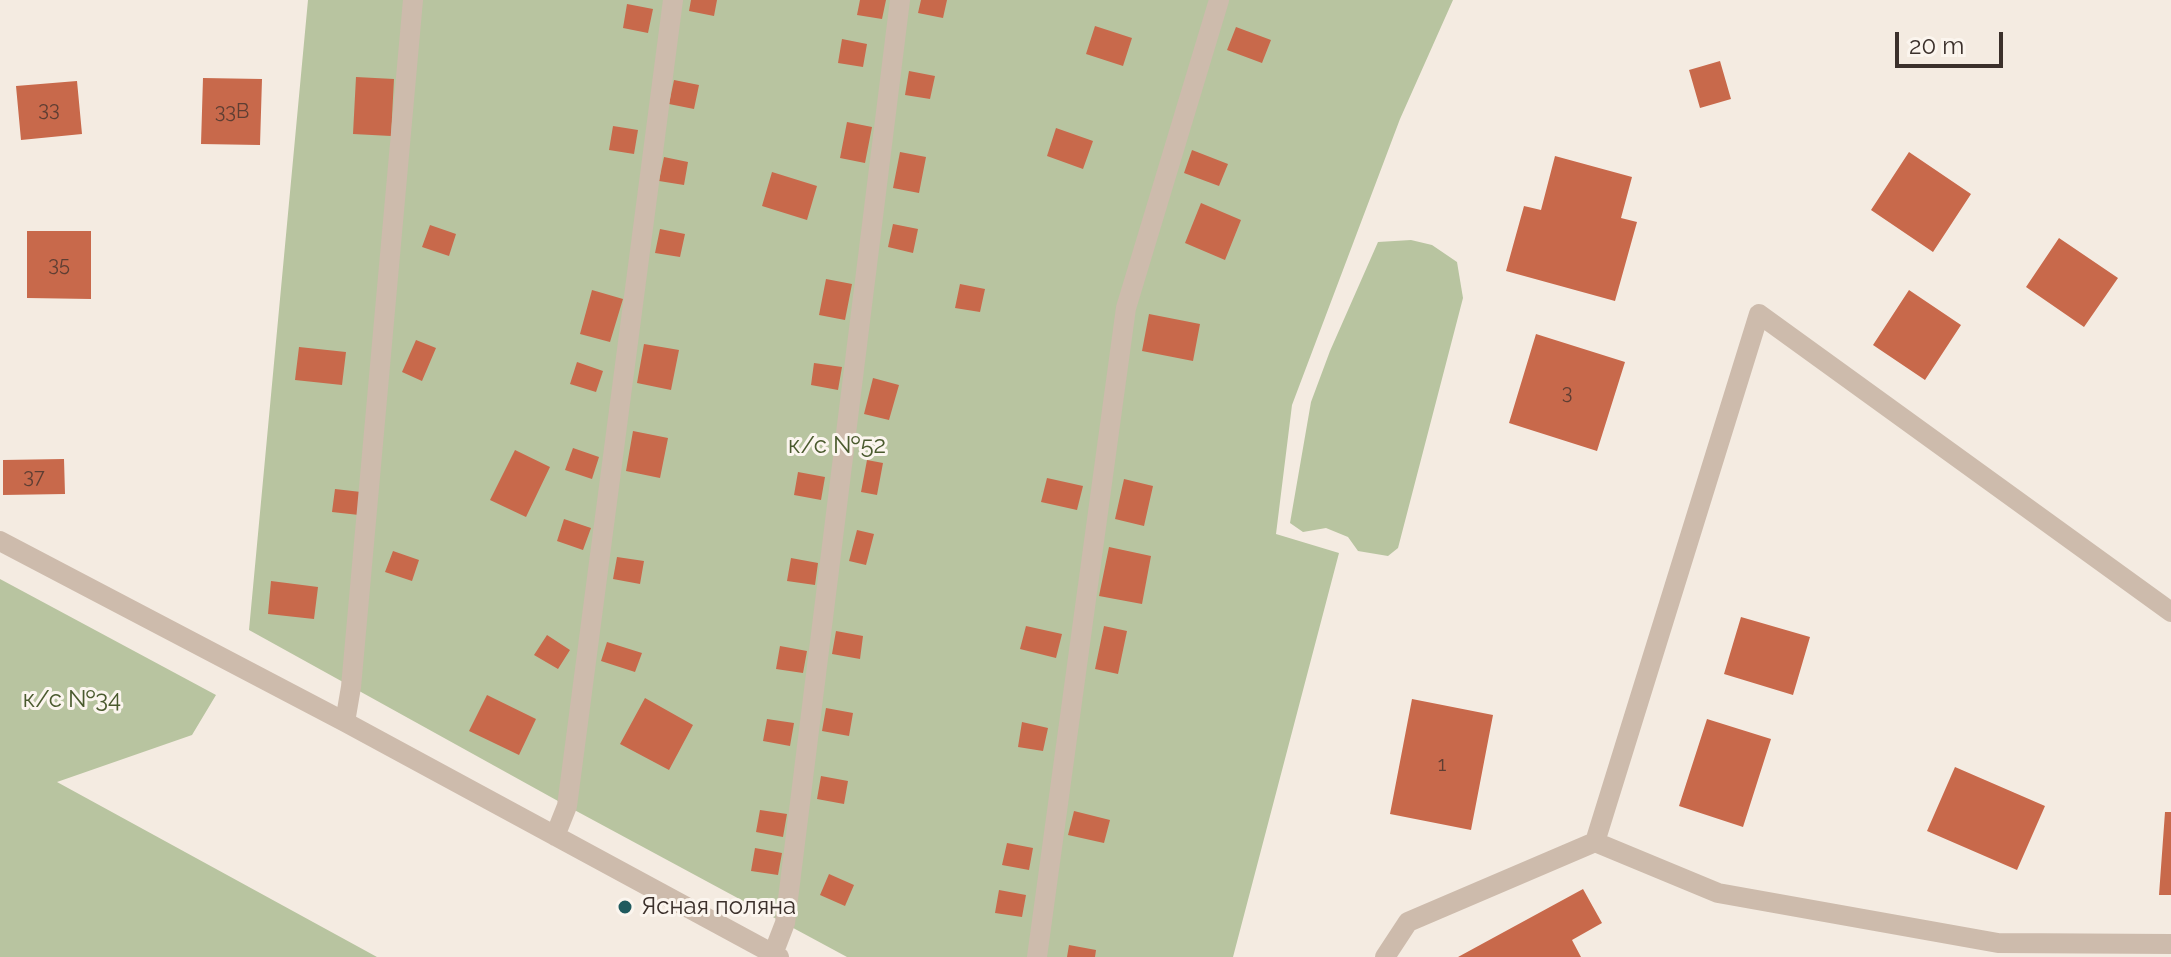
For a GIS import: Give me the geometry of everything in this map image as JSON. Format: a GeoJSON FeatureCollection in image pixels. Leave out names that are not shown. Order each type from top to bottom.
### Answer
{"type":"FeatureCollection","features":[{"type":"Feature","properties":{"kind":"street"},"geometry":{"type":"LineString","coordinates":[[345,722],[351,687],[413,0]]}},
{"type":"Feature","properties":{"kind":"street"},"geometry":{"type":"LineString","coordinates":[[555,836],[567,806],[673,0]]}},
{"type":"Feature","properties":{"kind":"street"},"geometry":{"type":"LineString","coordinates":[[0,541],[345,722],[776,955],[785,923],[900,0]]}},
{"type":"Feature","properties":{"kind":"street"},"geometry":{"type":"LineString","coordinates":[[1037,957],[1126,308],[1219,0]]}},
{"type":"Feature","properties":{"kind":"street"},"geometry":{"type":"LineString","coordinates":[[1595,842],[1759,314],[2171,612]]}},
{"type":"Feature","properties":{"kind":"street"},"geometry":{"type":"LineString","coordinates":[[1385,957],[1408,922],[1595,842],[1718,893],[1951,935],[1998,943],[2171,944]]}},
{"type":"Feature","properties":{"kind":"green space","name":"к/с №52"},"geometry":{"type":"Polygon","coordinates":[[[308,0],[1453,0],[1400,119],[1292,405],[1276,534],[1339,553],[1233,957],[847,957],[249,630],[308,0]]]}},
{"type":"Feature","properties":{"kind":"green space"},"geometry":{"type":"Polygon","coordinates":[[[1411,240],[1432,245],[1457,262],[1463,298],[1398,548],[1388,556],[1358,551],[1348,537],[1326,528],[1303,532],[1290,523],[1311,402],[1330,351],[1378,242],[1411,240]]]}},
{"type":"Feature","properties":{"kind":"green space","name":"к/с №34"},"geometry":{"type":"Polygon","coordinates":[[[0,579],[216,695],[192,735],[57,782],[377,957],[0,957],[0,579]]]}},
{"type":"Feature","properties":{"kind":"building"},"geometry":{"type":"Polygon","coordinates":[[[691,0],[717,0],[714,16],[689,11],[691,0]]]}},
{"type":"Feature","properties":{"kind":"building"},"geometry":{"type":"Polygon","coordinates":[[[860,0],[886,0],[882,19],[857,15],[860,0]]]}},
{"type":"Feature","properties":{"kind":"building"},"geometry":{"type":"Polygon","coordinates":[[[921,0],[947,0],[943,18],[918,13],[921,0]]]}},
{"type":"Feature","properties":{"kind":"building"},"geometry":{"type":"Polygon","coordinates":[[[627,4],[653,9],[648,33],[623,28],[627,4]]]}},
{"type":"Feature","properties":{"kind":"building"},"geometry":{"type":"Polygon","coordinates":[[[1095,26],[1132,38],[1123,66],[1086,54],[1095,26]]]}},
{"type":"Feature","properties":{"kind":"building"},"geometry":{"type":"Polygon","coordinates":[[[1236,27],[1271,40],[1262,63],[1227,50],[1236,27]]]}},
{"type":"Feature","properties":{"kind":"building"},"geometry":{"type":"Polygon","coordinates":[[[842,39],[867,44],[863,67],[838,63],[842,39]]]}},
{"type":"Feature","properties":{"kind":"building"},"geometry":{"type":"Polygon","coordinates":[[[1720,61],[1731,99],[1700,108],[1689,70],[1720,61]]]}},
{"type":"Feature","properties":{"kind":"building"},"geometry":{"type":"Polygon","coordinates":[[[909,71],[935,76],[930,99],[905,95],[909,71]]]}},
{"type":"Feature","properties":{"kind":"building"},"geometry":{"type":"Polygon","coordinates":[[[356,77],[394,79],[391,136],[353,134],[356,77]]]}},
{"type":"Feature","properties":{"kind":"building"},"geometry":{"type":"Polygon","coordinates":[[[203,78],[262,79],[260,145],[201,144],[203,78]]]}},
{"type":"Feature","properties":{"kind":"building"},"geometry":{"type":"Polygon","coordinates":[[[674,80],[699,85],[694,109],[669,104],[674,80]]]}},
{"type":"Feature","properties":{"kind":"building"},"geometry":{"type":"Polygon","coordinates":[[[77,81],[82,134],[21,140],[16,86],[77,81]]]}},
{"type":"Feature","properties":{"kind":"building"},"geometry":{"type":"Polygon","coordinates":[[[847,122],[872,127],[865,163],[840,158],[847,122]]]}},
{"type":"Feature","properties":{"kind":"building"},"geometry":{"type":"Polygon","coordinates":[[[613,126],[638,130],[634,154],[609,150],[613,126]]]}},
{"type":"Feature","properties":{"kind":"building"},"geometry":{"type":"Polygon","coordinates":[[[1056,128],[1093,141],[1083,169],[1047,156],[1056,128]]]}},
{"type":"Feature","properties":{"kind":"building"},"geometry":{"type":"Polygon","coordinates":[[[1192,150],[1228,164],[1219,186],[1184,173],[1192,150]]]}},
{"type":"Feature","properties":{"kind":"building"},"geometry":{"type":"Polygon","coordinates":[[[900,152],[926,157],[919,193],[893,188],[900,152]]]}},
{"type":"Feature","properties":{"kind":"building"},"geometry":{"type":"Polygon","coordinates":[[[1909,152],[1971,194],[1933,252],[1871,210],[1909,152]]]}},
{"type":"Feature","properties":{"kind":"building"},"geometry":{"type":"Polygon","coordinates":[[[1555,156],[1632,177],[1621,218],[1637,222],[1615,301],[1506,271],[1524,206],[1541,210],[1555,156]]]}},
{"type":"Feature","properties":{"kind":"building"},"geometry":{"type":"Polygon","coordinates":[[[664,157],[688,162],[684,185],[659,181],[664,157]]]}},
{"type":"Feature","properties":{"kind":"building"},"geometry":{"type":"Polygon","coordinates":[[[772,172],[817,186],[807,220],[762,206],[772,172]]]}},
{"type":"Feature","properties":{"kind":"building"},"geometry":{"type":"Polygon","coordinates":[[[1201,203],[1241,220],[1225,260],[1185,243],[1201,203]]]}},
{"type":"Feature","properties":{"kind":"building"},"geometry":{"type":"Polygon","coordinates":[[[893,224],[918,229],[913,253],[888,247],[893,224]]]}},
{"type":"Feature","properties":{"kind":"building"},"geometry":{"type":"Polygon","coordinates":[[[430,225],[456,234],[449,256],[422,247],[430,225]]]}},
{"type":"Feature","properties":{"kind":"building"},"geometry":{"type":"Polygon","coordinates":[[[660,229],[685,234],[680,257],[655,253],[660,229]]]}},
{"type":"Feature","properties":{"kind":"building"},"geometry":{"type":"Polygon","coordinates":[[[27,231],[91,231],[91,299],[27,298],[27,231]]]}},
{"type":"Feature","properties":{"kind":"building"},"geometry":{"type":"Polygon","coordinates":[[[2059,238],[2118,278],[2084,327],[2026,287],[2059,238]]]}},
{"type":"Feature","properties":{"kind":"building"},"geometry":{"type":"Polygon","coordinates":[[[826,279],[852,284],[845,320],[819,315],[826,279]]]}},
{"type":"Feature","properties":{"kind":"building"},"geometry":{"type":"Polygon","coordinates":[[[960,284],[985,289],[980,312],[955,308],[960,284]]]}},
{"type":"Feature","properties":{"kind":"building"},"geometry":{"type":"Polygon","coordinates":[[[592,290],[623,299],[610,342],[580,334],[592,290]]]}},
{"type":"Feature","properties":{"kind":"building"},"geometry":{"type":"Polygon","coordinates":[[[1909,290],[1961,325],[1925,380],[1873,345],[1909,290]]]}},
{"type":"Feature","properties":{"kind":"building"},"geometry":{"type":"Polygon","coordinates":[[[1149,314],[1200,324],[1193,361],[1142,351],[1149,314]]]}},
{"type":"Feature","properties":{"kind":"building"},"geometry":{"type":"Polygon","coordinates":[[[1536,334],[1625,362],[1597,451],[1509,423],[1536,334]]]}},
{"type":"Feature","properties":{"kind":"building"},"geometry":{"type":"Polygon","coordinates":[[[416,340],[436,348],[422,381],[402,372],[416,340]]]}},
{"type":"Feature","properties":{"kind":"building"},"geometry":{"type":"Polygon","coordinates":[[[644,344],[679,350],[671,390],[637,383],[644,344]]]}},
{"type":"Feature","properties":{"kind":"building"},"geometry":{"type":"Polygon","coordinates":[[[299,347],[346,352],[342,385],[295,380],[299,347]]]}},
{"type":"Feature","properties":{"kind":"building"},"geometry":{"type":"Polygon","coordinates":[[[577,362],[603,371],[596,392],[570,384],[577,362]]]}},
{"type":"Feature","properties":{"kind":"building"},"geometry":{"type":"Polygon","coordinates":[[[814,363],[842,367],[838,390],[811,385],[814,363]]]}},
{"type":"Feature","properties":{"kind":"building"},"geometry":{"type":"Polygon","coordinates":[[[873,378],[899,385],[889,420],[864,414],[873,378]]]}},
{"type":"Feature","properties":{"kind":"building"},"geometry":{"type":"Polygon","coordinates":[[[633,431],[668,438],[660,478],[626,471],[633,431]]]}},
{"type":"Feature","properties":{"kind":"building"},"geometry":{"type":"Polygon","coordinates":[[[573,448],[599,457],[592,479],[565,470],[573,448]]]}},
{"type":"Feature","properties":{"kind":"building"},"geometry":{"type":"Polygon","coordinates":[[[515,450],[550,467],[526,517],[490,500],[515,450]]]}},
{"type":"Feature","properties":{"kind":"building"},"geometry":{"type":"Polygon","coordinates":[[[64,459],[65,494],[3,495],[3,460],[64,459]]]}},
{"type":"Feature","properties":{"kind":"building"},"geometry":{"type":"Polygon","coordinates":[[[867,460],[883,463],[877,495],[861,492],[867,460]]]}},
{"type":"Feature","properties":{"kind":"building"},"geometry":{"type":"Polygon","coordinates":[[[798,472],[825,477],[821,500],[794,495],[798,472]]]}},
{"type":"Feature","properties":{"kind":"building"},"geometry":{"type":"Polygon","coordinates":[[[1047,478],[1083,486],[1077,510],[1041,502],[1047,478]]]}},
{"type":"Feature","properties":{"kind":"building"},"geometry":{"type":"Polygon","coordinates":[[[1124,479],[1153,486],[1144,526],[1115,519],[1124,479]]]}},
{"type":"Feature","properties":{"kind":"building"},"geometry":{"type":"Polygon","coordinates":[[[335,489],[361,492],[359,515],[332,512],[335,489]]]}},
{"type":"Feature","properties":{"kind":"building"},"geometry":{"type":"Polygon","coordinates":[[[564,519],[591,528],[583,550],[557,541],[564,519]]]}},
{"type":"Feature","properties":{"kind":"building"},"geometry":{"type":"Polygon","coordinates":[[[857,530],[874,534],[866,565],[849,561],[857,530]]]}},
{"type":"Feature","properties":{"kind":"building"},"geometry":{"type":"Polygon","coordinates":[[[1109,547],[1151,556],[1142,604],[1099,596],[1109,547]]]}},
{"type":"Feature","properties":{"kind":"building"},"geometry":{"type":"Polygon","coordinates":[[[393,551],[419,560],[412,581],[385,572],[393,551]]]}},
{"type":"Feature","properties":{"kind":"building"},"geometry":{"type":"Polygon","coordinates":[[[617,557],[644,561],[640,584],[613,579],[617,557]]]}},
{"type":"Feature","properties":{"kind":"building"},"geometry":{"type":"Polygon","coordinates":[[[791,558],[818,563],[815,585],[787,581],[791,558]]]}},
{"type":"Feature","properties":{"kind":"building"},"geometry":{"type":"Polygon","coordinates":[[[271,581],[318,587],[314,619],[268,614],[271,581]]]}},
{"type":"Feature","properties":{"kind":"building"},"geometry":{"type":"Polygon","coordinates":[[[1741,617],[1810,637],[1793,695],[1724,674],[1741,617]]]}},
{"type":"Feature","properties":{"kind":"building"},"geometry":{"type":"Polygon","coordinates":[[[1026,626],[1062,634],[1056,658],[1020,649],[1026,626]]]}},
{"type":"Feature","properties":{"kind":"building"},"geometry":{"type":"Polygon","coordinates":[[[1104,626],[1127,631],[1118,674],[1095,669],[1104,626]]]}},
{"type":"Feature","properties":{"kind":"building"},"geometry":{"type":"Polygon","coordinates":[[[836,631],[863,636],[860,659],[832,654],[836,631]]]}},
{"type":"Feature","properties":{"kind":"building"},"geometry":{"type":"Polygon","coordinates":[[[547,635],[570,650],[558,669],[534,655],[547,635]]]}},
{"type":"Feature","properties":{"kind":"building"},"geometry":{"type":"Polygon","coordinates":[[[607,642],[642,653],[635,672],[601,661],[607,642]]]}},
{"type":"Feature","properties":{"kind":"building"},"geometry":{"type":"Polygon","coordinates":[[[780,646],[807,651],[803,673],[776,669],[780,646]]]}},
{"type":"Feature","properties":{"kind":"building"},"geometry":{"type":"Polygon","coordinates":[[[487,695],[536,719],[519,755],[469,731],[487,695]]]}},
{"type":"Feature","properties":{"kind":"building"},"geometry":{"type":"Polygon","coordinates":[[[645,698],[693,725],[669,770],[620,744],[645,698]]]}},
{"type":"Feature","properties":{"kind":"building"},"geometry":{"type":"Polygon","coordinates":[[[1412,699],[1493,715],[1471,830],[1390,814],[1412,699]]]}},
{"type":"Feature","properties":{"kind":"building"},"geometry":{"type":"Polygon","coordinates":[[[826,708],[853,713],[849,736],[822,731],[826,708]]]}},
{"type":"Feature","properties":{"kind":"building"},"geometry":{"type":"Polygon","coordinates":[[[767,719],[794,723],[790,746],[763,741],[767,719]]]}},
{"type":"Feature","properties":{"kind":"building"},"geometry":{"type":"Polygon","coordinates":[[[1707,719],[1771,739],[1743,827],[1679,806],[1707,719]]]}},
{"type":"Feature","properties":{"kind":"building"},"geometry":{"type":"Polygon","coordinates":[[[1022,722],[1048,728],[1043,751],[1018,747],[1022,722]]]}},
{"type":"Feature","properties":{"kind":"building"},"geometry":{"type":"Polygon","coordinates":[[[1955,767],[2045,806],[2017,870],[1927,831],[1955,767]]]}},
{"type":"Feature","properties":{"kind":"building"},"geometry":{"type":"Polygon","coordinates":[[[821,776],[848,781],[844,804],[817,799],[821,776]]]}},
{"type":"Feature","properties":{"kind":"building"},"geometry":{"type":"Polygon","coordinates":[[[760,810],[787,814],[783,837],[756,832],[760,810]]]}},
{"type":"Feature","properties":{"kind":"building"},"geometry":{"type":"Polygon","coordinates":[[[1074,811],[1110,820],[1104,843],[1068,835],[1074,811]]]}},
{"type":"Feature","properties":{"kind":"building"},"geometry":{"type":"Polygon","coordinates":[[[2165,812],[2171,812],[2171,895],[2159,895],[2165,812]]]}},
{"type":"Feature","properties":{"kind":"building"},"geometry":{"type":"Polygon","coordinates":[[[1007,843],[1033,848],[1029,870],[1002,865],[1007,843]]]}},
{"type":"Feature","properties":{"kind":"building"},"geometry":{"type":"Polygon","coordinates":[[[755,848],[782,853],[778,875],[751,871],[755,848]]]}},
{"type":"Feature","properties":{"kind":"building"},"geometry":{"type":"Polygon","coordinates":[[[829,874],[854,885],[845,906],[820,895],[829,874]]]}},
{"type":"Feature","properties":{"kind":"building"},"geometry":{"type":"Polygon","coordinates":[[[1583,889],[1602,923],[1572,940],[1581,957],[1458,957],[1583,889]]]}},
{"type":"Feature","properties":{"kind":"building"},"geometry":{"type":"Polygon","coordinates":[[[999,890],[1026,895],[1022,917],[995,913],[999,890]]]}},
{"type":"Feature","properties":{"kind":"building"},"geometry":{"type":"Polygon","coordinates":[[[1069,945],[1096,950],[1095,957],[1067,957],[1069,945]]]}},
{"type":"Feature","properties":{"kind":"place","name":"Ясная поляна"},"geometry":{"type":"Point","coordinates":[625,907]}}]}
